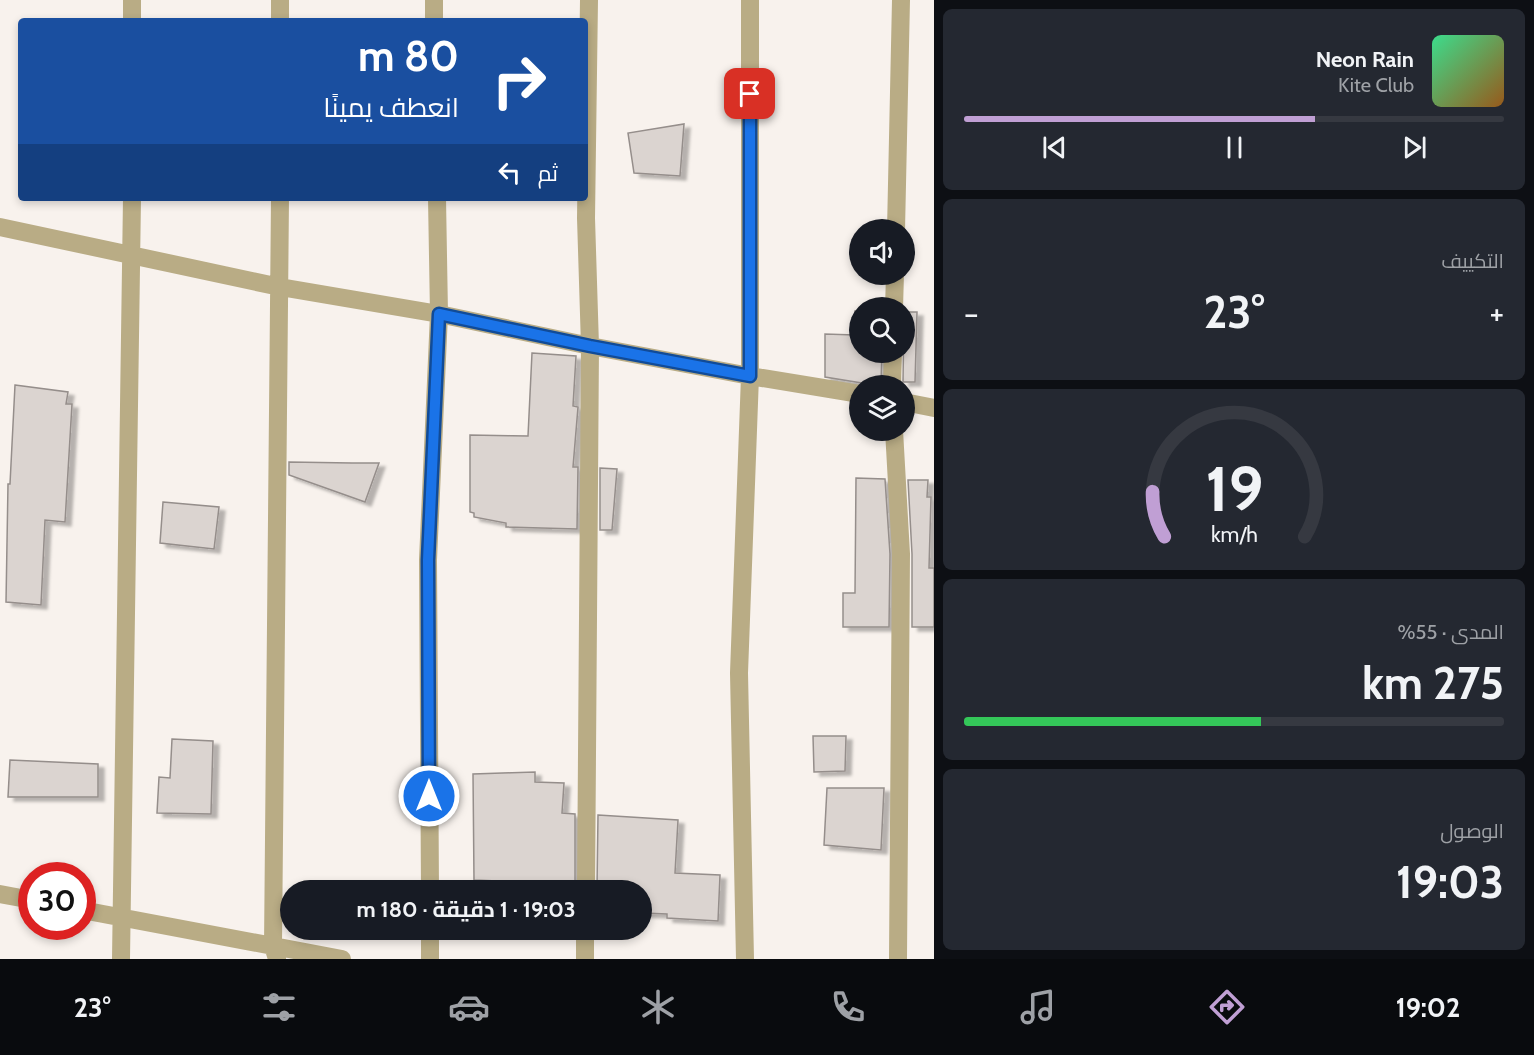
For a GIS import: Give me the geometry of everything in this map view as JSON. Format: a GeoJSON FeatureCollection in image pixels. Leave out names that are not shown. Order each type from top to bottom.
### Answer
{"type":"FeatureCollection","features":[{"type":"Feature","properties":{"kind":"street"},"geometry":{"type":"LineString","coordinates":[[132,0],[132,18]]}},
{"type":"Feature","properties":{"kind":"street"},"geometry":{"type":"LineString","coordinates":[[280,0],[280,18]]}},
{"type":"Feature","properties":{"kind":"street"},"geometry":{"type":"LineString","coordinates":[[434,0],[434,18]]}},
{"type":"Feature","properties":{"kind":"street"},"geometry":{"type":"LineString","coordinates":[[588,73],[589,0]]}},
{"type":"Feature","properties":{"kind":"street"},"geometry":{"type":"LineString","coordinates":[[745,959],[739,673],[750,376],[750,0]]}},
{"type":"Feature","properties":{"kind":"street"},"geometry":{"type":"LineString","coordinates":[[896,219],[901,0]]}},
{"type":"Feature","properties":{"kind":"street"},"geometry":{"type":"LineString","coordinates":[[121,959],[132,201]]}},
{"type":"Feature","properties":{"kind":"street"},"geometry":{"type":"LineString","coordinates":[[275,952],[280,201]]}},
{"type":"Feature","properties":{"kind":"street"},"geometry":{"type":"LineString","coordinates":[[430,880],[428,560],[439,314],[437,201]]}},
{"type":"Feature","properties":{"kind":"street"},"geometry":{"type":"LineString","coordinates":[[586,201],[590,346],[586,880]]}},
{"type":"Feature","properties":{"kind":"street"},"geometry":{"type":"LineString","coordinates":[[0,227],[280,287],[439,314],[590,346],[849,392]]}},
{"type":"Feature","properties":{"kind":"street"},"geometry":{"type":"LineString","coordinates":[[915,404],[934,408]]}},
{"type":"Feature","properties":{"kind":"street"},"geometry":{"type":"LineString","coordinates":[[895,441],[901,554],[898,959]]}},
{"type":"Feature","properties":{"kind":"street"},"geometry":{"type":"LineString","coordinates":[[0,894],[18,897]]}},
{"type":"Feature","properties":{"kind":"street"},"geometry":{"type":"LineString","coordinates":[[96,912],[275,952],[342,959]]}},
{"type":"Feature","properties":{"kind":"street"},"geometry":{"type":"LineString","coordinates":[[430,940],[430,959]]}},
{"type":"Feature","properties":{"kind":"street"},"geometry":{"type":"LineString","coordinates":[[585,940],[585,959]]}},
{"type":"Feature","properties":{"kind":"building"},"geometry":{"type":"Polygon","coordinates":[[[684,124],[680,176],[634,173],[628,133],[684,124]]]}},
{"type":"Feature","properties":{"kind":"building"},"geometry":{"type":"Polygon","coordinates":[[[915,312],[917,312],[915,382],[915,375],[903,375],[903,363],[915,363],[915,312]]]}},
{"type":"Feature","properties":{"kind":"building"},"geometry":{"type":"Polygon","coordinates":[[[825,334],[849,335],[849,363],[882,363],[881,375],[849,375],[849,381],[825,377],[825,334]]]}},
{"type":"Feature","properties":{"kind":"building"},"geometry":{"type":"Polygon","coordinates":[[[532,353],[576,356],[573,406],[578,407],[573,467],[578,467],[577,529],[506,527],[506,523],[474,517],[474,513],[470,512],[470,435],[528,436],[532,353]]]}},
{"type":"Feature","properties":{"kind":"building"},"geometry":{"type":"Polygon","coordinates":[[[15,385],[68,392],[66,404],[72,404],[65,522],[45,520],[41,605],[6,602],[8,484],[10,484],[15,385]]]}},
{"type":"Feature","properties":{"kind":"building"},"geometry":{"type":"Polygon","coordinates":[[[289,462],[379,463],[365,502],[289,475],[289,462]]]}},
{"type":"Feature","properties":{"kind":"building"},"geometry":{"type":"Polygon","coordinates":[[[600,468],[617,469],[612,530],[600,530],[600,468]]]}},
{"type":"Feature","properties":{"kind":"building"},"geometry":{"type":"Polygon","coordinates":[[[856,478],[885,479],[890,554],[889,627],[843,627],[843,593],[855,593],[856,478]]]}},
{"type":"Feature","properties":{"kind":"building"},"geometry":{"type":"Polygon","coordinates":[[[908,480],[928,480],[927,497],[931,497],[929,568],[934,568],[934,627],[912,627],[912,554],[908,480]]]}},
{"type":"Feature","properties":{"kind":"building"},"geometry":{"type":"Polygon","coordinates":[[[163,502],[219,507],[214,549],[160,543],[163,502]]]}},
{"type":"Feature","properties":{"kind":"building"},"geometry":{"type":"Polygon","coordinates":[[[813,736],[846,736],[845,771],[814,772],[813,736]]]}},
{"type":"Feature","properties":{"kind":"building"},"geometry":{"type":"Polygon","coordinates":[[[172,739],[213,741],[211,814],[157,813],[159,777],[170,778],[172,739]]]}},
{"type":"Feature","properties":{"kind":"building"},"geometry":{"type":"Polygon","coordinates":[[[10,760],[98,764],[98,797],[8,797],[10,760]]]}},
{"type":"Feature","properties":{"kind":"building"},"geometry":{"type":"Polygon","coordinates":[[[535,772],[535,782],[564,783],[562,813],[575,814],[575,880],[474,880],[473,774],[535,772]]]}},
{"type":"Feature","properties":{"kind":"building"},"geometry":{"type":"Polygon","coordinates":[[[827,788],[884,788],[881,850],[824,845],[827,788]]]}},
{"type":"Feature","properties":{"kind":"building"},"geometry":{"type":"Polygon","coordinates":[[[598,815],[678,820],[675,873],[720,875],[718,921],[667,918],[667,914],[652,913],[652,880],[597,880],[598,815]]]}},
{"type":"Feature","properties":{"kind":"route"},"geometry":{"type":"LineString","coordinates":[[429,796],[428,560],[439,314],[590,346],[750,376],[750,94]]}}]}
